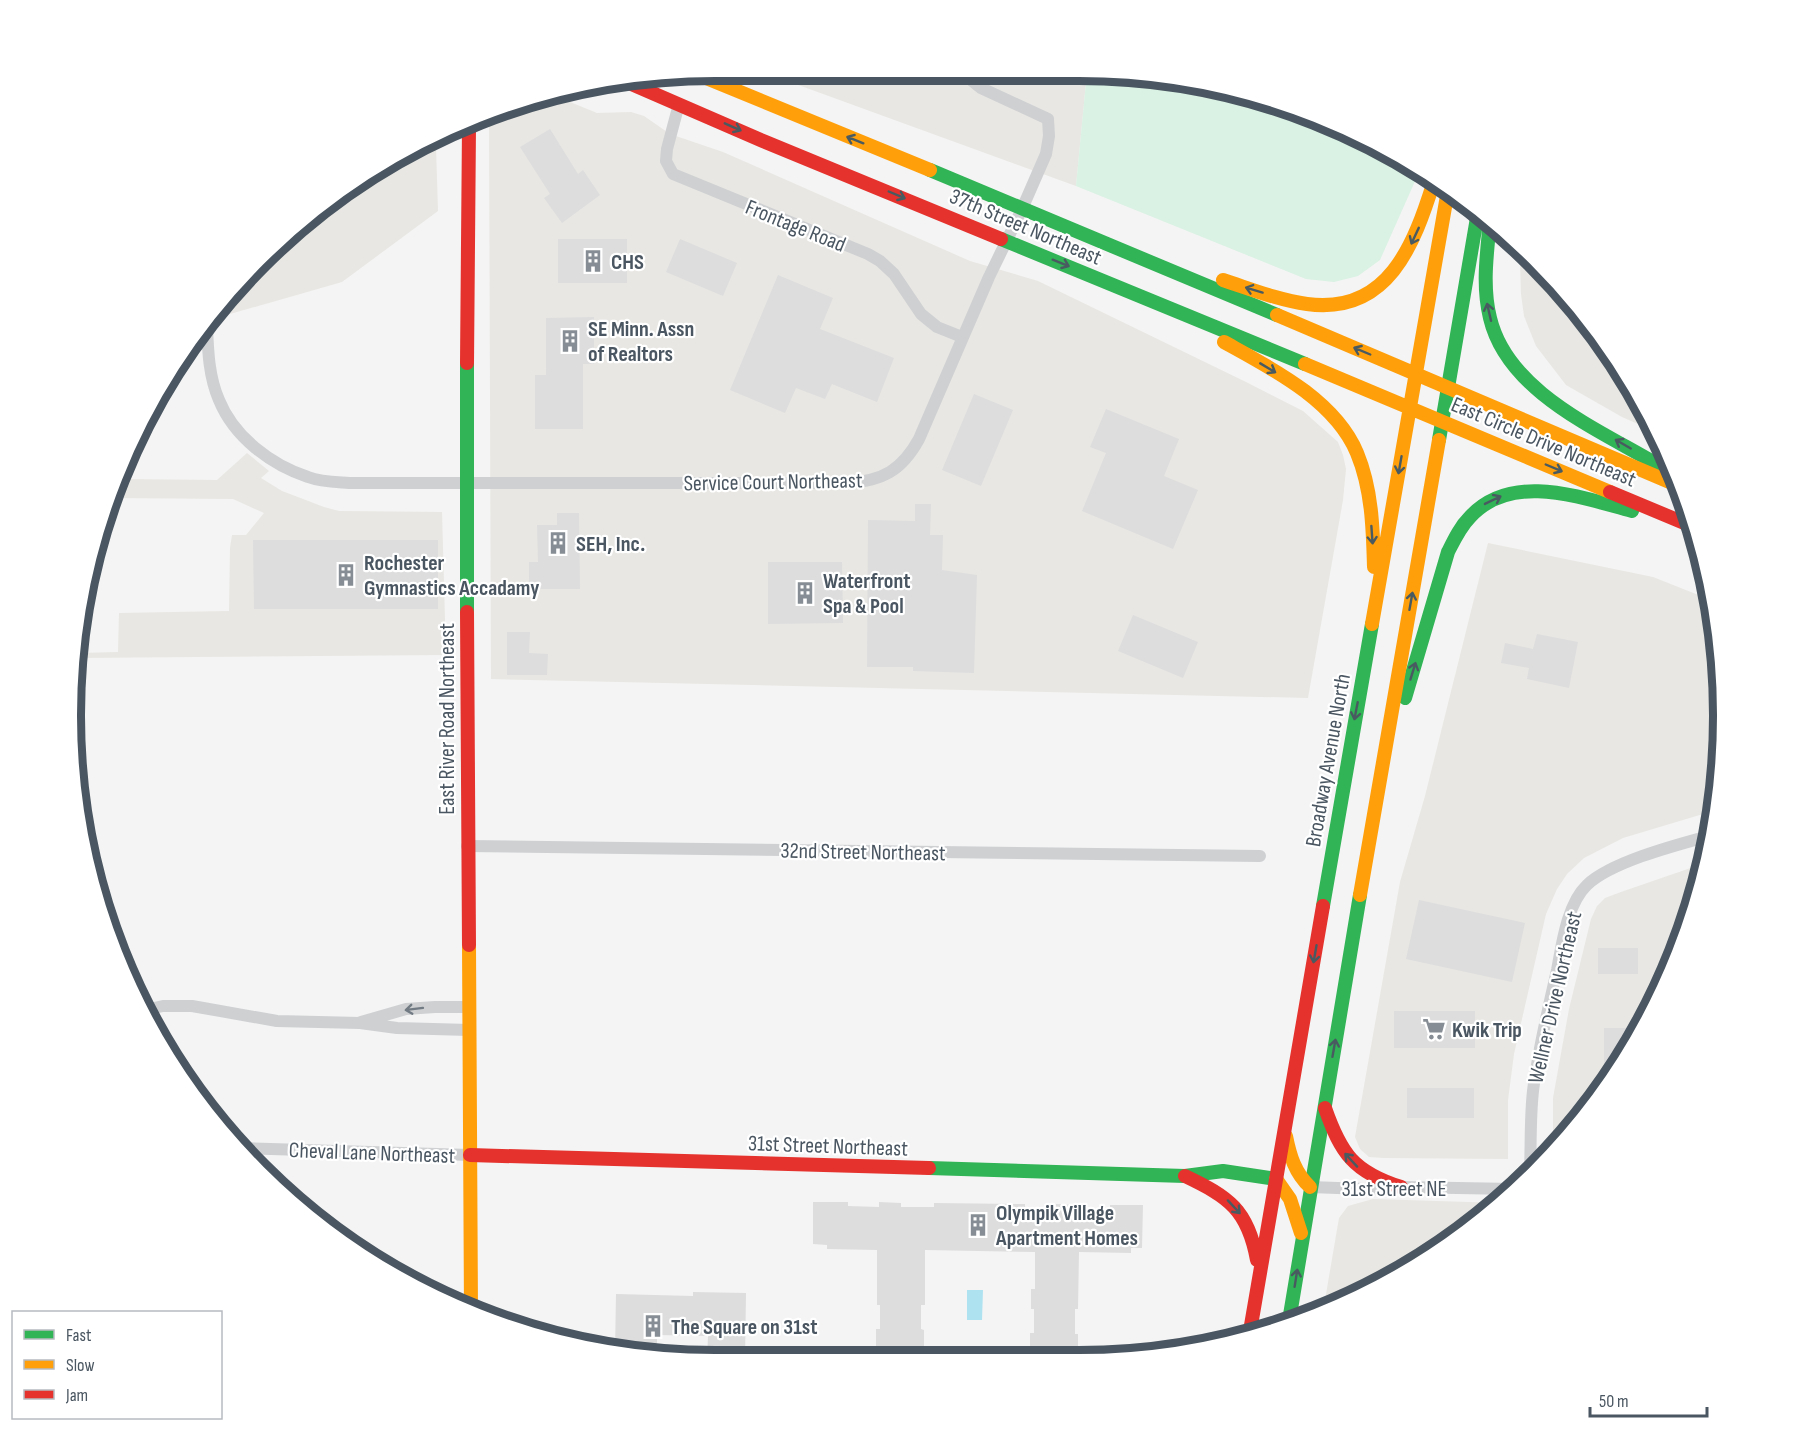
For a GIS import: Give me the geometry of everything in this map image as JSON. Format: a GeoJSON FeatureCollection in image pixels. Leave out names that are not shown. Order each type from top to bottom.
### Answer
{"type":"FeatureCollection","features":[{"type":"Feature","properties":{"kind":"main road","name":"37th Street Northeast"},"geometry":{"type":"LineString","coordinates":[[713,81],[1448,387]]}},
{"type":"Feature","properties":{"kind":"main road","name":"37th Street Northeast"},"geometry":{"type":"LineString","coordinates":[[636,86],[763,141],[1410,407]]}},
{"type":"Feature","properties":{"kind":"main road","name":"East River Road Northeast"},"geometry":{"type":"LineString","coordinates":[[469,131],[466,482],[471,1301]]}},
{"type":"Feature","properties":{"kind":"main road"},"geometry":{"type":"LineString","coordinates":[[1128,252],[1300,303],[1332,306],[1347,304],[1361,299],[1385,282],[1407,253],[1419,228],[1432,188]]}},
{"type":"Feature","properties":{"kind":"main road","name":"Broadway Avenue North"},"geometry":{"type":"LineString","coordinates":[[1251,1326],[1446,199]]}},
{"type":"Feature","properties":{"kind":"main road"},"geometry":{"type":"LineString","coordinates":[[1289,1313],[1476,221]]}},
{"type":"Feature","properties":{"kind":"main road"},"geometry":{"type":"LineString","coordinates":[[1489,231],[1486,294],[1493,327],[1509,359],[1525,379],[1570,414],[1662,467]]}},
{"type":"Feature","properties":{"kind":"main road"},"geometry":{"type":"LineString","coordinates":[[1124,289],[1284,377],[1322,406],[1342,429],[1355,450],[1368,493],[1372,526],[1375,612]]}},
{"type":"Feature","properties":{"kind":"main road","name":"East Circle Drive Northeast"},"geometry":{"type":"LineString","coordinates":[[1448,387],[1668,481]]}},
{"type":"Feature","properties":{"kind":"main road","name":"East Circle Drive Northeast"},"geometry":{"type":"LineString","coordinates":[[1410,407],[1682,523]]}},
{"type":"Feature","properties":{"kind":"main road"},"geometry":{"type":"LineString","coordinates":[[1378,787],[1428,621],[1441,568],[1458,531],[1476,509],[1502,495],[1536,490],[1683,525]]}},
{"type":"Feature","properties":{"kind":"main road"},"geometry":{"type":"LineString","coordinates":[[1324,1106],[1331,1128],[1352,1163],[1372,1177],[1401,1187]]}},
{"type":"Feature","properties":{"kind":"main road"},"geometry":{"type":"LineString","coordinates":[[1285,1131],[1294,1168],[1303,1182],[1310,1187]]}},
{"type":"Feature","properties":{"kind":"main road","name":"31st Street Northeast"},"geometry":{"type":"LineString","coordinates":[[470,1155],[1185,1176],[1223,1171],[1276,1179]]}},
{"type":"Feature","properties":{"kind":"main road"},"geometry":{"type":"LineString","coordinates":[[1185,1176],[1225,1198],[1242,1216],[1253,1237],[1259,1274]]}},
{"type":"Feature","properties":{"kind":"main road"},"geometry":{"type":"LineString","coordinates":[[1276,1179],[1290,1200],[1302,1239]]}},
{"type":"Feature","properties":{"kind":"street"},"geometry":{"type":"LineString","coordinates":[[722,85],[724,81]]}},
{"type":"Feature","properties":{"kind":"street","name":"Service Court Northeast"},"geometry":{"type":"LineString","coordinates":[[207,336],[212,378],[219,400],[229,419],[241,435],[257,450],[309,478],[328,482],[847,483],[875,479],[896,469],[912,451],[1046,154],[1049,136],[1048,119],[981,88],[972,81]]}},
{"type":"Feature","properties":{"kind":"street","name":"Frontage Road"},"geometry":{"type":"LineString","coordinates":[[679,104],[667,149],[666,161],[673,174],[880,261],[894,274],[921,314],[937,327],[962,337]]}},
{"type":"Feature","properties":{"kind":"street","name":"Wellner Drive Northeast"},"geometry":{"type":"LineString","coordinates":[[1530,1161],[1531,1109],[1539,1050],[1561,948],[1577,898],[1586,885],[1614,868],[1701,838]]}},
{"type":"Feature","properties":{"kind":"street","name":"32nd Street Northeast"},"geometry":{"type":"LineString","coordinates":[[467,846],[1260,856]]}},
{"type":"Feature","properties":{"kind":"street"},"geometry":{"type":"LineString","coordinates":[[153,1008],[192,1006],[277,1021],[360,1023],[396,1028],[469,1030]]}},
{"type":"Feature","properties":{"kind":"street"},"geometry":{"type":"LineString","coordinates":[[360,1023],[406,1009],[469,1007]]}},
{"type":"Feature","properties":{"kind":"street","name":"Cheval Lane Northeast"},"geometry":{"type":"LineString","coordinates":[[252,1148],[470,1155]]}},
{"type":"Feature","properties":{"kind":"street","name":"31st Street NE"},"geometry":{"type":"LineString","coordinates":[[1310,1187],[1501,1189]]}},
{"type":"Feature","properties":{"kind":"shaded area"},"geometry":{"type":"Polygon","coordinates":[[[787,81],[1086,81],[1076,186],[787,81]]]}},
{"type":"Feature","properties":{"kind":"shaded area"},"geometry":{"type":"Polygon","coordinates":[[[564,100],[597,113],[631,112],[644,116],[670,134],[723,152],[970,261],[1038,281],[1303,411],[1338,442],[1343,455],[1346,469],[1343,500],[1308,698],[491,679],[489,123],[551,103],[564,100]]]}},
{"type":"Feature","properties":{"kind":"shaded area"},"geometry":{"type":"Polygon","coordinates":[[[436,146],[438,211],[342,282],[223,316],[267,267],[329,212],[398,166],[436,146]]]}},
{"type":"Feature","properties":{"kind":"shaded area"},"geometry":{"type":"Polygon","coordinates":[[[1520,262],[1556,297],[1582,329],[1606,363],[1643,426],[1622,417],[1566,385],[1536,346],[1524,316],[1520,262]]]}},
{"type":"Feature","properties":{"kind":"shaded area"},"geometry":{"type":"Polygon","coordinates":[[[247,453],[269,471],[261,478],[282,491],[324,507],[339,511],[442,512],[446,655],[84,658],[84,653],[118,652],[119,613],[229,611],[232,535],[246,535],[264,513],[233,499],[120,498],[127,479],[217,480],[247,453]],[[254,540],[254,609],[438,609],[438,540],[254,540]]]}},
{"type":"Feature","properties":{"kind":"shaded area"},"geometry":{"type":"Polygon","coordinates":[[[1488,543],[1653,577],[1702,596],[1712,674],[1713,716],[1712,757],[1705,813],[1623,838],[1584,858],[1567,874],[1557,889],[1546,914],[1514,1054],[1508,1100],[1508,1159],[1369,1157],[1360,1149],[1355,1137],[1400,882],[1425,796],[1488,543]]]}},
{"type":"Feature","properties":{"kind":"shaded area"},"geometry":{"type":"Polygon","coordinates":[[[1694,867],[1679,919],[1648,996],[1606,1068],[1553,1137],[1553,1098],[1569,1009],[1591,919],[1597,906],[1605,898],[1694,867]]]}},
{"type":"Feature","properties":{"kind":"shaded area"},"geometry":{"type":"Polygon","coordinates":[[[1373,1199],[1485,1203],[1431,1243],[1396,1265],[1325,1300],[1339,1218],[1348,1206],[1373,1199]]]}},
{"type":"Feature","properties":{"kind":"green space"},"geometry":{"type":"Polygon","coordinates":[[[1086,81],[1161,86],[1243,103],[1321,129],[1359,146],[1416,179],[1380,260],[1358,276],[1334,282],[1306,279],[1076,186],[1086,81]]]}},
{"type":"Feature","properties":{"kind":"water"},"geometry":{"type":"Polygon","coordinates":[[[967,1290],[983,1290],[982,1320],[967,1320],[967,1290]]]}},
{"type":"Feature","properties":{"kind":"building"},"geometry":{"type":"Polygon","coordinates":[[[550,129],[578,174],[583,170],[600,195],[562,223],[544,198],[550,194],[520,147],[550,129]]]}},
{"type":"Feature","properties":{"kind":"building","name":"CHS"},"geometry":{"type":"Polygon","coordinates":[[[558,239],[627,239],[627,283],[558,283],[558,239]]]}},
{"type":"Feature","properties":{"kind":"building"},"geometry":{"type":"Polygon","coordinates":[[[680,239],[737,263],[723,296],[666,272],[680,239]]]}},
{"type":"Feature","properties":{"kind":"building"},"geometry":{"type":"Polygon","coordinates":[[[778,275],[833,298],[820,329],[894,358],[877,402],[832,384],[825,399],[796,388],[785,413],[730,390],[778,275]]]}},
{"type":"Feature","properties":{"kind":"building"},"geometry":{"type":"Polygon","coordinates":[[[594,317],[594,364],[583,364],[583,429],[535,429],[535,375],[546,375],[546,318],[594,317]]]}},
{"type":"Feature","properties":{"kind":"building"},"geometry":{"type":"Polygon","coordinates":[[[974,394],[1013,410],[981,486],[942,470],[974,394]]]}},
{"type":"Feature","properties":{"kind":"building"},"geometry":{"type":"Polygon","coordinates":[[[1106,409],[1179,439],[1164,476],[1198,490],[1173,549],[1082,511],[1106,453],[1090,447],[1106,409]]]}},
{"type":"Feature","properties":{"kind":"building"},"geometry":{"type":"Polygon","coordinates":[[[915,504],[931,504],[930,535],[943,535],[942,570],[977,575],[974,673],[913,671],[913,667],[867,667],[868,520],[915,521],[915,504]]]}},
{"type":"Feature","properties":{"kind":"building","name":"SEH, Inc."},"geometry":{"type":"Polygon","coordinates":[[[557,513],[579,513],[580,589],[529,589],[529,562],[538,562],[537,525],[557,525],[557,513]]]}},
{"type":"Feature","properties":{"kind":"building","name":"Rochester Gymnastics Accadamy"},"geometry":{"type":"Polygon","coordinates":[[[253,540],[438,540],[438,609],[254,609],[253,540]]]}},
{"type":"Feature","properties":{"kind":"building","name":"Waterfront Spa & Pool"},"geometry":{"type":"Polygon","coordinates":[[[768,562],[842,562],[843,623],[768,624],[768,562]]]}},
{"type":"Feature","properties":{"kind":"building"},"geometry":{"type":"Polygon","coordinates":[[[1133,615],[1198,642],[1183,678],[1118,651],[1133,615]]]}},
{"type":"Feature","properties":{"kind":"building"},"geometry":{"type":"Polygon","coordinates":[[[507,632],[530,632],[529,653],[548,654],[547,675],[507,675],[507,632]]]}},
{"type":"Feature","properties":{"kind":"building"},"geometry":{"type":"Polygon","coordinates":[[[1537,634],[1578,642],[1569,688],[1527,679],[1529,668],[1501,663],[1505,643],[1533,649],[1537,634]]]}},
{"type":"Feature","properties":{"kind":"building"},"geometry":{"type":"Polygon","coordinates":[[[1710,719],[1713,719],[1712,757],[1710,778],[1710,719]]]}},
{"type":"Feature","properties":{"kind":"building"},"geometry":{"type":"Polygon","coordinates":[[[1419,900],[1525,923],[1512,982],[1406,959],[1419,900]]]}},
{"type":"Feature","properties":{"kind":"building"},"geometry":{"type":"Polygon","coordinates":[[[1598,948],[1638,948],[1638,974],[1598,974],[1598,948]]]}},
{"type":"Feature","properties":{"kind":"building","name":"Kwik Trip"},"geometry":{"type":"Polygon","coordinates":[[[1394,1011],[1475,1011],[1475,1048],[1394,1048],[1394,1011]]]}},
{"type":"Feature","properties":{"kind":"building"},"geometry":{"type":"Polygon","coordinates":[[[1604,1028],[1631,1028],[1609,1064],[1604,1064],[1604,1028]]]}},
{"type":"Feature","properties":{"kind":"building"},"geometry":{"type":"Polygon","coordinates":[[[1407,1088],[1474,1088],[1474,1118],[1407,1118],[1407,1088]]]}},
{"type":"Feature","properties":{"kind":"building"},"geometry":{"type":"Polygon","coordinates":[[[813,1202],[848,1202],[848,1206],[879,1207],[879,1202],[901,1203],[901,1207],[934,1207],[934,1203],[1025,1204],[1025,1208],[1056,1209],[1056,1204],[1077,1205],[1077,1209],[1110,1209],[1110,1205],[1143,1205],[1142,1248],[1131,1248],[1131,1253],[1079,1252],[1078,1309],[1075,1309],[1075,1334],[1078,1334],[1078,1350],[1030,1350],[1030,1333],[1034,1333],[1031,1289],[1035,1289],[1035,1252],[925,1250],[925,1305],[921,1305],[924,1350],[876,1350],[876,1329],[880,1329],[880,1305],[877,1305],[877,1250],[827,1249],[827,1245],[813,1244],[813,1202]]]}},
{"type":"Feature","properties":{"kind":"building","name":"The Square on 31st"},"geometry":{"type":"Polygon","coordinates":[[[693,1292],[746,1293],[745,1350],[707,1350],[708,1336],[657,1335],[657,1347],[615,1342],[616,1294],[693,1296],[693,1292]]]}},
{"type":"Feature","properties":{"kind":"traffic: fast"},"geometry":{"type":"LineString","coordinates":[[930,170],[1277,315]]}},
{"type":"Feature","properties":{"kind":"traffic: fast"},"geometry":{"type":"LineString","coordinates":[[1439,440],[1476,221]]}},
{"type":"Feature","properties":{"kind":"traffic: fast"},"geometry":{"type":"LineString","coordinates":[[1489,232],[1486,294],[1490,318],[1500,345],[1516,368],[1561,408],[1663,468]]}},
{"type":"Feature","properties":{"kind":"traffic: fast"},"geometry":{"type":"LineString","coordinates":[[1001,239],[1305,364]]}},
{"type":"Feature","properties":{"kind":"traffic: fast"},"geometry":{"type":"LineString","coordinates":[[467,363],[467,612]]}},
{"type":"Feature","properties":{"kind":"traffic: fast"},"geometry":{"type":"LineString","coordinates":[[1405,698],[1448,552],[1470,517],[1487,503],[1506,495],[1527,491],[1570,495],[1632,511]]}},
{"type":"Feature","properties":{"kind":"traffic: fast"},"geometry":{"type":"LineString","coordinates":[[1323,906],[1372,624]]}},
{"type":"Feature","properties":{"kind":"traffic: fast"},"geometry":{"type":"LineString","coordinates":[[1290,1313],[1360,895]]}},
{"type":"Feature","properties":{"kind":"traffic: fast"},"geometry":{"type":"LineString","coordinates":[[929,1168],[1185,1176],[1223,1171],[1276,1179]]}},
{"type":"Feature","properties":{"kind":"traffic: slow"},"geometry":{"type":"LineString","coordinates":[[714,81],[930,170]]}},
{"type":"Feature","properties":{"kind":"traffic: slow"},"geometry":{"type":"LineString","coordinates":[[1223,280],[1275,297],[1307,304],[1335,304],[1358,298],[1378,287],[1393,271],[1417,229],[1432,188]]}},
{"type":"Feature","properties":{"kind":"traffic: slow"},"geometry":{"type":"LineString","coordinates":[[1372,624],[1446,199]]}},
{"type":"Feature","properties":{"kind":"traffic: slow"},"geometry":{"type":"LineString","coordinates":[[1277,315],[1668,481]]}},
{"type":"Feature","properties":{"kind":"traffic: slow"},"geometry":{"type":"LineString","coordinates":[[1224,342],[1300,387],[1318,401],[1347,434],[1357,453],[1369,495],[1374,567]]}},
{"type":"Feature","properties":{"kind":"traffic: slow"},"geometry":{"type":"LineString","coordinates":[[1305,364],[1610,492]]}},
{"type":"Feature","properties":{"kind":"traffic: slow"},"geometry":{"type":"LineString","coordinates":[[1360,895],[1439,440]]}},
{"type":"Feature","properties":{"kind":"traffic: slow"},"geometry":{"type":"LineString","coordinates":[[469,945],[471,1301]]}},
{"type":"Feature","properties":{"kind":"traffic: slow"},"geometry":{"type":"LineString","coordinates":[[1286,1136],[1294,1164],[1300,1176],[1310,1187]]}},
{"type":"Feature","properties":{"kind":"traffic: slow"},"geometry":{"type":"LineString","coordinates":[[1276,1179],[1290,1199],[1301,1233]]}},
{"type":"Feature","properties":{"kind":"traffic: jam"},"geometry":{"type":"LineString","coordinates":[[636,86],[1001,239]]}},
{"type":"Feature","properties":{"kind":"traffic: jam"},"geometry":{"type":"LineString","coordinates":[[467,363],[469,131]]}},
{"type":"Feature","properties":{"kind":"traffic: jam"},"geometry":{"type":"LineString","coordinates":[[1610,492],[1682,522]]}},
{"type":"Feature","properties":{"kind":"traffic: jam"},"geometry":{"type":"LineString","coordinates":[[467,612],[469,945]]}},
{"type":"Feature","properties":{"kind":"traffic: jam"},"geometry":{"type":"LineString","coordinates":[[1251,1326],[1323,906]]}},
{"type":"Feature","properties":{"kind":"traffic: jam"},"geometry":{"type":"LineString","coordinates":[[1325,1108],[1337,1138],[1351,1159],[1372,1175],[1401,1187]]}},
{"type":"Feature","properties":{"kind":"traffic: jam"},"geometry":{"type":"LineString","coordinates":[[470,1155],[929,1168]]}},
{"type":"Feature","properties":{"kind":"traffic: jam"},"geometry":{"type":"LineString","coordinates":[[1185,1176],[1214,1191],[1234,1207],[1248,1229],[1257,1260]]}},
{"type":"Feature","properties":{"kind":"place","name":"CHS"},"geometry":{"type":"Point","coordinates":[593,261]}},
{"type":"Feature","properties":{"kind":"place","name":"SE Minn. Assn of Realtors"},"geometry":{"type":"Point","coordinates":[570,341]}},
{"type":"Feature","properties":{"kind":"place","name":"SEH, Inc."},"geometry":{"type":"Point","coordinates":[558,543]}},
{"type":"Feature","properties":{"kind":"place","name":"Rochester Gymnastics Accadamy"},"geometry":{"type":"Point","coordinates":[346,575]}},
{"type":"Feature","properties":{"kind":"place","name":"Waterfront Spa & Pool"},"geometry":{"type":"Point","coordinates":[805,593]}},
{"type":"Feature","properties":{"kind":"place","name":"Kwik Trip"},"geometry":{"type":"Point","coordinates":[1434,1029]}},
{"type":"Feature","properties":{"kind":"place","name":"Olympik Village Apartment Homes"},"geometry":{"type":"Point","coordinates":[978,1225]}},
{"type":"Feature","properties":{"kind":"place","name":"The Square on 31st"},"geometry":{"type":"Point","coordinates":[653,1326]}}]}
